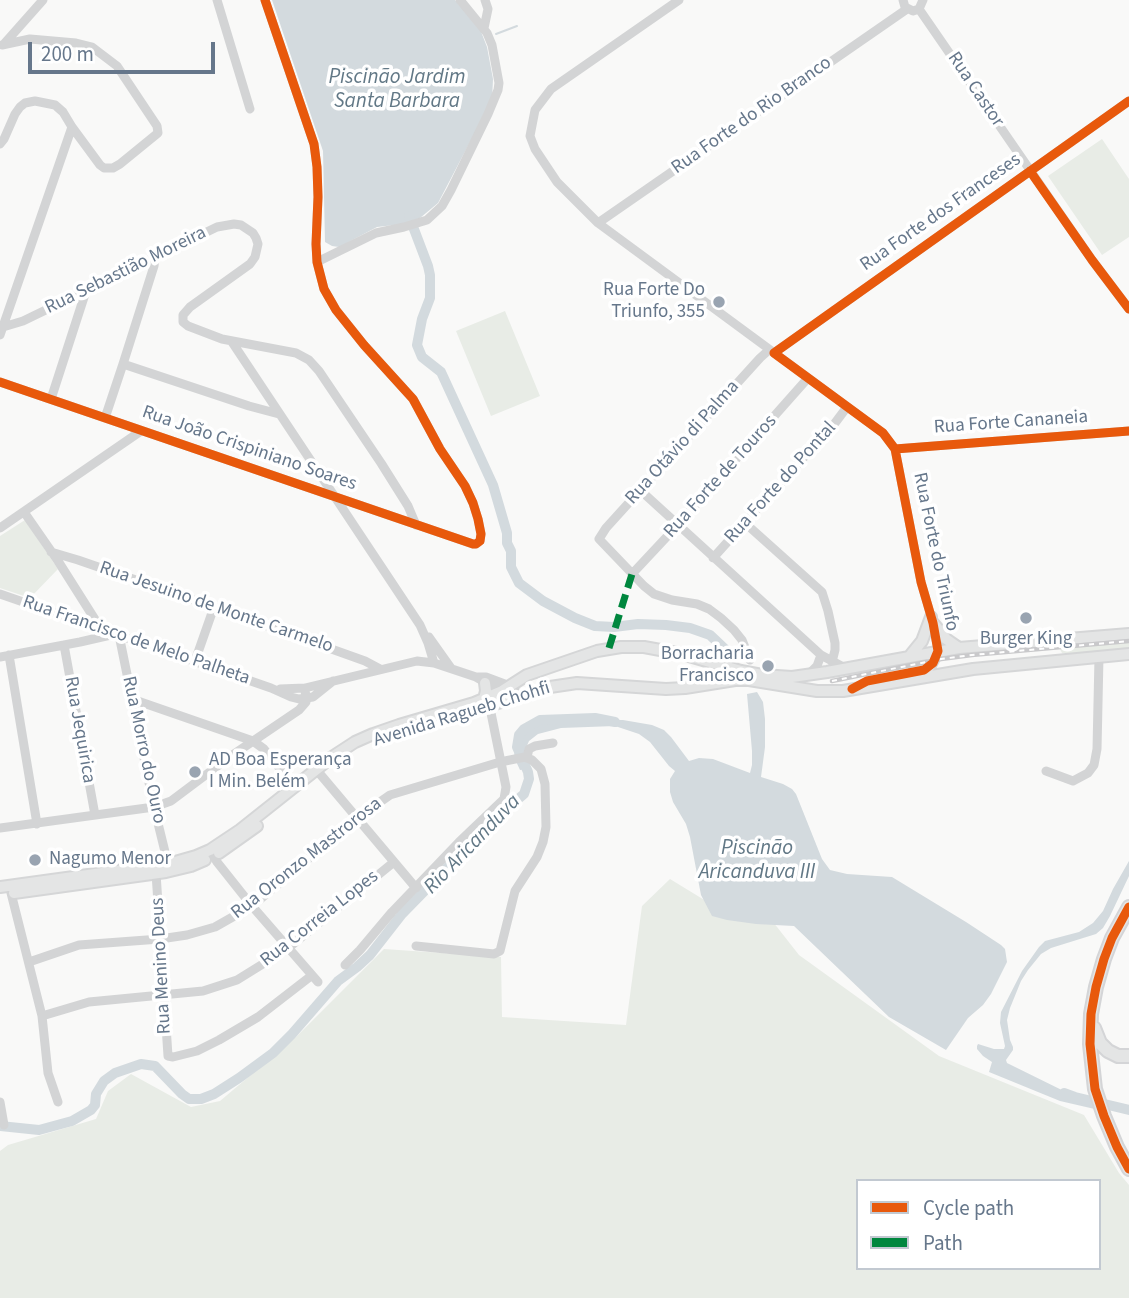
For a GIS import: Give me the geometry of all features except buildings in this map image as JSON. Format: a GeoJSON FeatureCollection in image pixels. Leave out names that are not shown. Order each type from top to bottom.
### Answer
{"type":"FeatureCollection","features":[{"type":"Feature","properties":{"kind":"highway"},"geometry":{"type":"LineString","coordinates":[[1129,907],[1104,959],[1091,1014],[1091,1058],[1095,1089],[1117,1147],[1129,1169]]}},
{"type":"Feature","properties":{"kind":"highway"},"geometry":{"type":"LineString","coordinates":[[1091,1014],[1096,1035],[1103,1047],[1118,1056],[1129,1056]]}},
{"type":"Feature","properties":{"kind":"main road"},"geometry":{"type":"LineString","coordinates":[[909,657],[922,641],[932,620],[946,639],[959,648]]}},
{"type":"Feature","properties":{"kind":"main road","name":"Avenida Ragueb Chohfi"},"geometry":{"type":"LineString","coordinates":[[5,894],[191,866],[245,836],[320,774],[355,750],[380,738],[470,712],[510,692],[527,675],[597,651],[621,647],[644,648],[682,654],[741,671],[792,677],[837,667],[959,648],[1129,634]]}},
{"type":"Feature","properties":{"kind":"main road"},"geometry":{"type":"LineString","coordinates":[[852,690],[867,681],[924,670],[933,663],[938,651]]}},
{"type":"Feature","properties":{"kind":"main road","name":"Avenida Ragueb Chohfi"},"geometry":{"type":"LineString","coordinates":[[0,887],[168,864],[212,853],[344,748],[373,734],[510,692],[577,683],[676,689],[735,680],[817,691],[837,691],[973,668],[1129,654]]}},
{"type":"Feature","properties":{"kind":"main road"},"geometry":{"type":"LineString","coordinates":[[837,667],[827,681],[830,687],[837,691]]}},
{"type":"Feature","properties":{"kind":"main road"},"geometry":{"type":"LineString","coordinates":[[480,680],[486,692],[484,699]]}},
{"type":"Feature","properties":{"kind":"street"},"geometry":{"type":"LineString","coordinates":[[1,47],[43,0]]}},
{"type":"Feature","properties":{"kind":"street"},"geometry":{"type":"LineString","coordinates":[[216,0],[250,109]]}},
{"type":"Feature","properties":{"kind":"street"},"geometry":{"type":"LineString","coordinates":[[265,0],[310,130],[318,170],[317,262],[376,233],[419,223],[434,215],[442,206],[461,172],[498,90],[499,74],[487,34],[488,9],[485,0]]}},
{"type":"Feature","properties":{"kind":"street"},"geometry":{"type":"LineString","coordinates":[[460,0],[487,34]]}},
{"type":"Feature","properties":{"kind":"street","name":"Rua Forte do Triunfo"},"geometry":{"type":"LineString","coordinates":[[679,0],[551,89],[535,110],[530,136],[534,149],[556,182],[598,223],[883,433],[895,449],[921,582],[938,651]]}},
{"type":"Feature","properties":{"kind":"street"},"geometry":{"type":"LineString","coordinates":[[905,5],[913,11],[921,4]]}},
{"type":"Feature","properties":{"kind":"street","name":"Rua Castor"},"geometry":{"type":"LineString","coordinates":[[921,4],[1030,171],[1129,309]]}},
{"type":"Feature","properties":{"kind":"street","name":"Rua Forte do Rio Branco"},"geometry":{"type":"LineString","coordinates":[[598,223],[905,5]]}},
{"type":"Feature","properties":{"kind":"street"},"geometry":{"type":"LineString","coordinates":[[28,16],[30,30],[35,39]]}},
{"type":"Feature","properties":{"kind":"street"},"geometry":{"type":"LineString","coordinates":[[0,144],[20,107],[25,103],[41,101],[55,105],[63,112],[100,165],[107,168],[120,164],[158,133],[157,127],[117,66],[86,44],[23,39],[1,47]]}},
{"type":"Feature","properties":{"kind":"street","name":"Rua Forte dos Franceses"},"geometry":{"type":"LineString","coordinates":[[771,351],[1129,101]]}},
{"type":"Feature","properties":{"kind":"street"},"geometry":{"type":"LineString","coordinates":[[2,326],[72,127]]}},
{"type":"Feature","properties":{"kind":"street","name":"Rua Sebastião Moreira"},"geometry":{"type":"LineString","coordinates":[[2,326],[23,320],[217,226],[241,226],[253,233],[258,244],[255,257],[250,264],[190,307],[185,312],[183,322],[232,342],[296,353],[309,360],[381,463],[408,506],[416,525]]}},
{"type":"Feature","properties":{"kind":"street"},"geometry":{"type":"LineString","coordinates":[[105,418],[155,257]]}},
{"type":"Feature","properties":{"kind":"street","name":"Rua João Crispiniano Soares"},"geometry":{"type":"LineString","coordinates":[[0,382],[416,525],[473,544],[478,543],[481,534],[473,503],[465,486],[440,449],[414,399],[364,345],[328,300],[317,262]]}},
{"type":"Feature","properties":{"kind":"street"},"geometry":{"type":"LineString","coordinates":[[51,399],[86,290]]}},
{"type":"Feature","properties":{"kind":"street"},"geometry":{"type":"LineString","coordinates":[[232,342],[423,631],[451,668]]}},
{"type":"Feature","properties":{"kind":"street","name":"Rua Otávio di Palma"},"geometry":{"type":"LineString","coordinates":[[632,574],[599,539],[760,358],[771,351]]}},
{"type":"Feature","properties":{"kind":"street"},"geometry":{"type":"LineString","coordinates":[[123,364],[279,414]]}},
{"type":"Feature","properties":{"kind":"street","name":"Rua Forte de Touros"},"geometry":{"type":"LineString","coordinates":[[632,574],[808,378]]}},
{"type":"Feature","properties":{"kind":"street","name":"Rua Forte do Pontal"},"geometry":{"type":"LineString","coordinates":[[713,558],[847,407]]}},
{"type":"Feature","properties":{"kind":"street"},"geometry":{"type":"LineString","coordinates":[[0,528],[141,431]]}},
{"type":"Feature","properties":{"kind":"street","name":"Rua Forte Cananeia"},"geometry":{"type":"LineString","coordinates":[[895,449],[1129,431]]}},
{"type":"Feature","properties":{"kind":"street"},"geometry":{"type":"LineString","coordinates":[[640,490],[837,667]]}},
{"type":"Feature","properties":{"kind":"street"},"geometry":{"type":"LineString","coordinates":[[24,512],[97,627],[80,642]]}},
{"type":"Feature","properties":{"kind":"street"},"geometry":{"type":"LineString","coordinates":[[745,523],[822,592],[835,643],[837,667]]}},
{"type":"Feature","properties":{"kind":"street","name":"Rua Jesuino de Monte Carmelo"},"geometry":{"type":"LineString","coordinates":[[51,552],[365,660],[380,669]]}},
{"type":"Feature","properties":{"kind":"street"},"geometry":{"type":"LineString","coordinates":[[632,574],[654,594],[697,604],[721,618],[742,640],[750,660]]}},
{"type":"Feature","properties":{"kind":"street","name":"Rua Francisco de Melo Palheta"},"geometry":{"type":"LineString","coordinates":[[0,594],[291,697],[306,699],[318,694],[333,681]]}},
{"type":"Feature","properties":{"kind":"street"},"geometry":{"type":"LineString","coordinates":[[195,661],[215,607]]}},
{"type":"Feature","properties":{"kind":"street"},"geometry":{"type":"LineString","coordinates":[[423,631],[434,663]]}},
{"type":"Feature","properties":{"kind":"street"},"geometry":{"type":"LineString","coordinates":[[37,824],[5,656],[117,635]]}},
{"type":"Feature","properties":{"kind":"street","name":"Rua Morro do Ouro"},"geometry":{"type":"LineString","coordinates":[[117,635],[168,864]]}},
{"type":"Feature","properties":{"kind":"street","name":"Rua Jequirica"},"geometry":{"type":"LineString","coordinates":[[64,645],[95,815]]}},
{"type":"Feature","properties":{"kind":"street"},"geometry":{"type":"LineString","coordinates":[[808,675],[817,666],[821,655]]}},
{"type":"Feature","properties":{"kind":"street"},"geometry":{"type":"LineString","coordinates":[[1046,771],[1073,780],[1091,770],[1096,759],[1099,657]]}},
{"type":"Feature","properties":{"kind":"street","name":"Rua Francisco de Melo Palheta"},"geometry":{"type":"LineString","coordinates":[[271,688],[305,688],[410,662],[425,661],[480,680],[486,677],[510,692]]}},
{"type":"Feature","properties":{"kind":"street"},"geometry":{"type":"LineString","coordinates":[[0,828],[154,807],[171,801],[305,705],[305,688]]}},
{"type":"Feature","properties":{"kind":"street"},"geometry":{"type":"LineString","coordinates":[[132,699],[253,741],[264,749],[294,786]]}},
{"type":"Feature","properties":{"kind":"street"},"geometry":{"type":"LineString","coordinates":[[345,965],[458,842],[503,802],[506,787],[491,713]]}},
{"type":"Feature","properties":{"kind":"street","name":"Rua Oronzo Mastrorosa"},"geometry":{"type":"LineString","coordinates":[[29,962],[87,944],[160,939],[206,930],[252,906],[357,818],[390,795],[521,758],[535,746],[553,743]]}},
{"type":"Feature","properties":{"kind":"street"},"geometry":{"type":"LineString","coordinates":[[416,946],[494,954],[500,951],[515,891],[541,850],[546,827],[544,778],[537,764],[521,758]]}},
{"type":"Feature","properties":{"kind":"street"},"geometry":{"type":"LineString","coordinates":[[320,774],[416,888]]}},
{"type":"Feature","properties":{"kind":"street"},"geometry":{"type":"LineString","coordinates":[[212,853],[287,949]]}},
{"type":"Feature","properties":{"kind":"street","name":"Rua Correia Lopes"},"geometry":{"type":"LineString","coordinates":[[42,1016],[89,1002],[203,991],[218,987],[251,972],[287,949],[394,862]]}},
{"type":"Feature","properties":{"kind":"street","name":"Rua Menino Deus"},"geometry":{"type":"LineString","coordinates":[[156,873],[169,1057],[197,1051],[219,1040],[314,979],[287,949]]}},
{"type":"Feature","properties":{"kind":"street"},"geometry":{"type":"LineString","coordinates":[[5,894],[29,962],[42,1016],[48,1073],[58,1102]]}},
{"type":"Feature","properties":{"kind":"street"},"geometry":{"type":"LineString","coordinates":[[0,1106],[4,1125]]}},
{"type":"Feature","properties":{"kind":"shaded area"},"geometry":{"type":"Polygon","coordinates":[[[1102,139],[1129,179],[1129,237],[1102,255],[1048,176],[1102,139]]]}},
{"type":"Feature","properties":{"kind":"shaded area"},"geometry":{"type":"Polygon","coordinates":[[[505,311],[540,396],[491,416],[456,331],[505,311]]]}},
{"type":"Feature","properties":{"kind":"shaded area"},"geometry":{"type":"Polygon","coordinates":[[[25,520],[58,569],[30,598],[0,588],[0,536],[25,520]]]}},
{"type":"Feature","properties":{"kind":"shaded area"},"geometry":{"type":"Polygon","coordinates":[[[1129,637],[1129,652],[1076,655],[1062,653],[1059,647],[1060,644],[1129,637]]]}},
{"type":"Feature","properties":{"kind":"shaded area"},"geometry":{"type":"Polygon","coordinates":[[[670,879],[706,901],[748,890],[799,955],[939,1056],[1084,1115],[1129,1185],[1129,1298],[0,1298],[0,1151],[8,1145],[96,1119],[108,1091],[131,1074],[191,1107],[220,1101],[297,1036],[384,949],[501,957],[502,1017],[626,1025],[642,906],[670,879]]]}},
{"type":"Feature","properties":{"kind":"water","name":"Piscinão Jardim Santa Barbara"},"geometry":{"type":"Polygon","coordinates":[[[272,0],[455,0],[480,29],[487,47],[493,79],[492,100],[438,203],[420,218],[403,224],[377,227],[339,247],[325,242],[323,151],[272,0]]]}},
{"type":"Feature","properties":{"kind":"water","name":"Piscinão Aricanduva III"},"geometry":{"type":"Polygon","coordinates":[[[757,692],[763,702],[765,719],[761,777],[783,784],[796,794],[822,859],[830,870],[892,877],[1005,949],[1007,962],[991,994],[968,1018],[946,1050],[889,1017],[794,926],[756,924],[712,916],[701,895],[686,824],[670,792],[670,779],[675,771],[650,742],[639,734],[615,726],[561,728],[538,734],[529,741],[523,755],[527,769],[520,770],[514,757],[516,743],[521,736],[543,723],[560,720],[623,720],[664,730],[689,761],[699,758],[713,759],[750,773],[752,751],[747,694],[757,692]]]}},
{"type":"Feature","properties":{"kind":"water"},"geometry":{"type":"Polygon","coordinates":[[[1129,861],[1129,876],[1103,928],[1096,934],[1051,948],[1041,954],[1021,981],[1007,1020],[1013,1050],[1006,1060],[1007,1063],[1080,1099],[1096,1101],[1099,1110],[1060,1101],[989,1072],[992,1062],[983,1056],[977,1046],[1004,1049],[1001,1012],[1022,971],[1045,941],[1079,932],[1093,923],[1103,911],[1129,861]]]}},
{"type":"Feature","properties":{"kind":"waterway"},"geometry":{"type":"LineString","coordinates":[[496,34],[517,26]]}},
{"type":"Feature","properties":{"kind":"waterway"},"geometry":{"type":"LineString","coordinates":[[409,216],[430,275],[430,298],[422,319],[417,345],[422,357],[441,372],[493,485],[511,551],[511,567],[519,583],[543,601],[595,626],[638,624],[690,628],[710,635],[729,653]]}},
{"type":"Feature","properties":{"kind":"waterway","name":"Rio Aricanduva"},"geometry":{"type":"LineString","coordinates":[[0,1126],[39,1130],[72,1121],[91,1110],[104,1081],[115,1073],[141,1064],[155,1066],[189,1099],[201,1099],[214,1094],[239,1078],[273,1053],[338,981],[370,955],[402,914],[478,833],[524,794],[529,779],[528,772],[517,747],[519,735],[524,729],[540,720],[595,718],[615,722]]}},
{"type":"Feature","properties":{"kind":"waterway","name":"Rio Aricanduva"},"geometry":{"type":"LineString","coordinates":[[1064,1093],[1129,1110]]}},
{"type":"Feature","properties":{"kind":"railway"},"geometry":{"type":"LineString","coordinates":[[832,681],[941,659],[1129,641]]}},
{"type":"Feature","properties":{"kind":"marked path"},"geometry":{"type":"LineString","coordinates":[[609,648],[632,574]]}},
{"type":"Feature","properties":{"kind":"cycle path"},"geometry":{"type":"LineString","coordinates":[[0,382],[473,544],[480,541],[478,519],[465,486],[440,449],[413,399],[364,345],[336,310],[324,289],[317,262],[318,197],[314,144],[265,0]]}},
{"type":"Feature","properties":{"kind":"cycle path"},"geometry":{"type":"LineString","coordinates":[[852,689],[867,681],[924,670],[933,663],[938,651],[921,582],[895,449],[883,433],[774,353],[1129,101]]}},
{"type":"Feature","properties":{"kind":"cycle path"},"geometry":{"type":"LineString","coordinates":[[1030,171],[1129,309]]}},
{"type":"Feature","properties":{"kind":"cycle path"},"geometry":{"type":"LineString","coordinates":[[895,449],[1129,431]]}},
{"type":"Feature","properties":{"kind":"cycle path"},"geometry":{"type":"LineString","coordinates":[[1129,907],[1112,938],[1096,987],[1091,1014],[1090,1044],[1095,1089],[1117,1147],[1129,1169]]}},
{"type":"Feature","properties":{"kind":"place","name":"Rua Forte Do Triunfo, 355"},"geometry":{"type":"Point","coordinates":[719,302]}},
{"type":"Feature","properties":{"kind":"place","name":"Burger King"},"geometry":{"type":"Point","coordinates":[1026,618]}},
{"type":"Feature","properties":{"kind":"place","name":"Borracharia Francisco"},"geometry":{"type":"Point","coordinates":[768,666]}},
{"type":"Feature","properties":{"kind":"place","name":"AD Boa Esperança I Min. Belém"},"geometry":{"type":"Point","coordinates":[195,772]}},
{"type":"Feature","properties":{"kind":"place","name":"Nagumo Menor"},"geometry":{"type":"Point","coordinates":[35,860]}}]}
